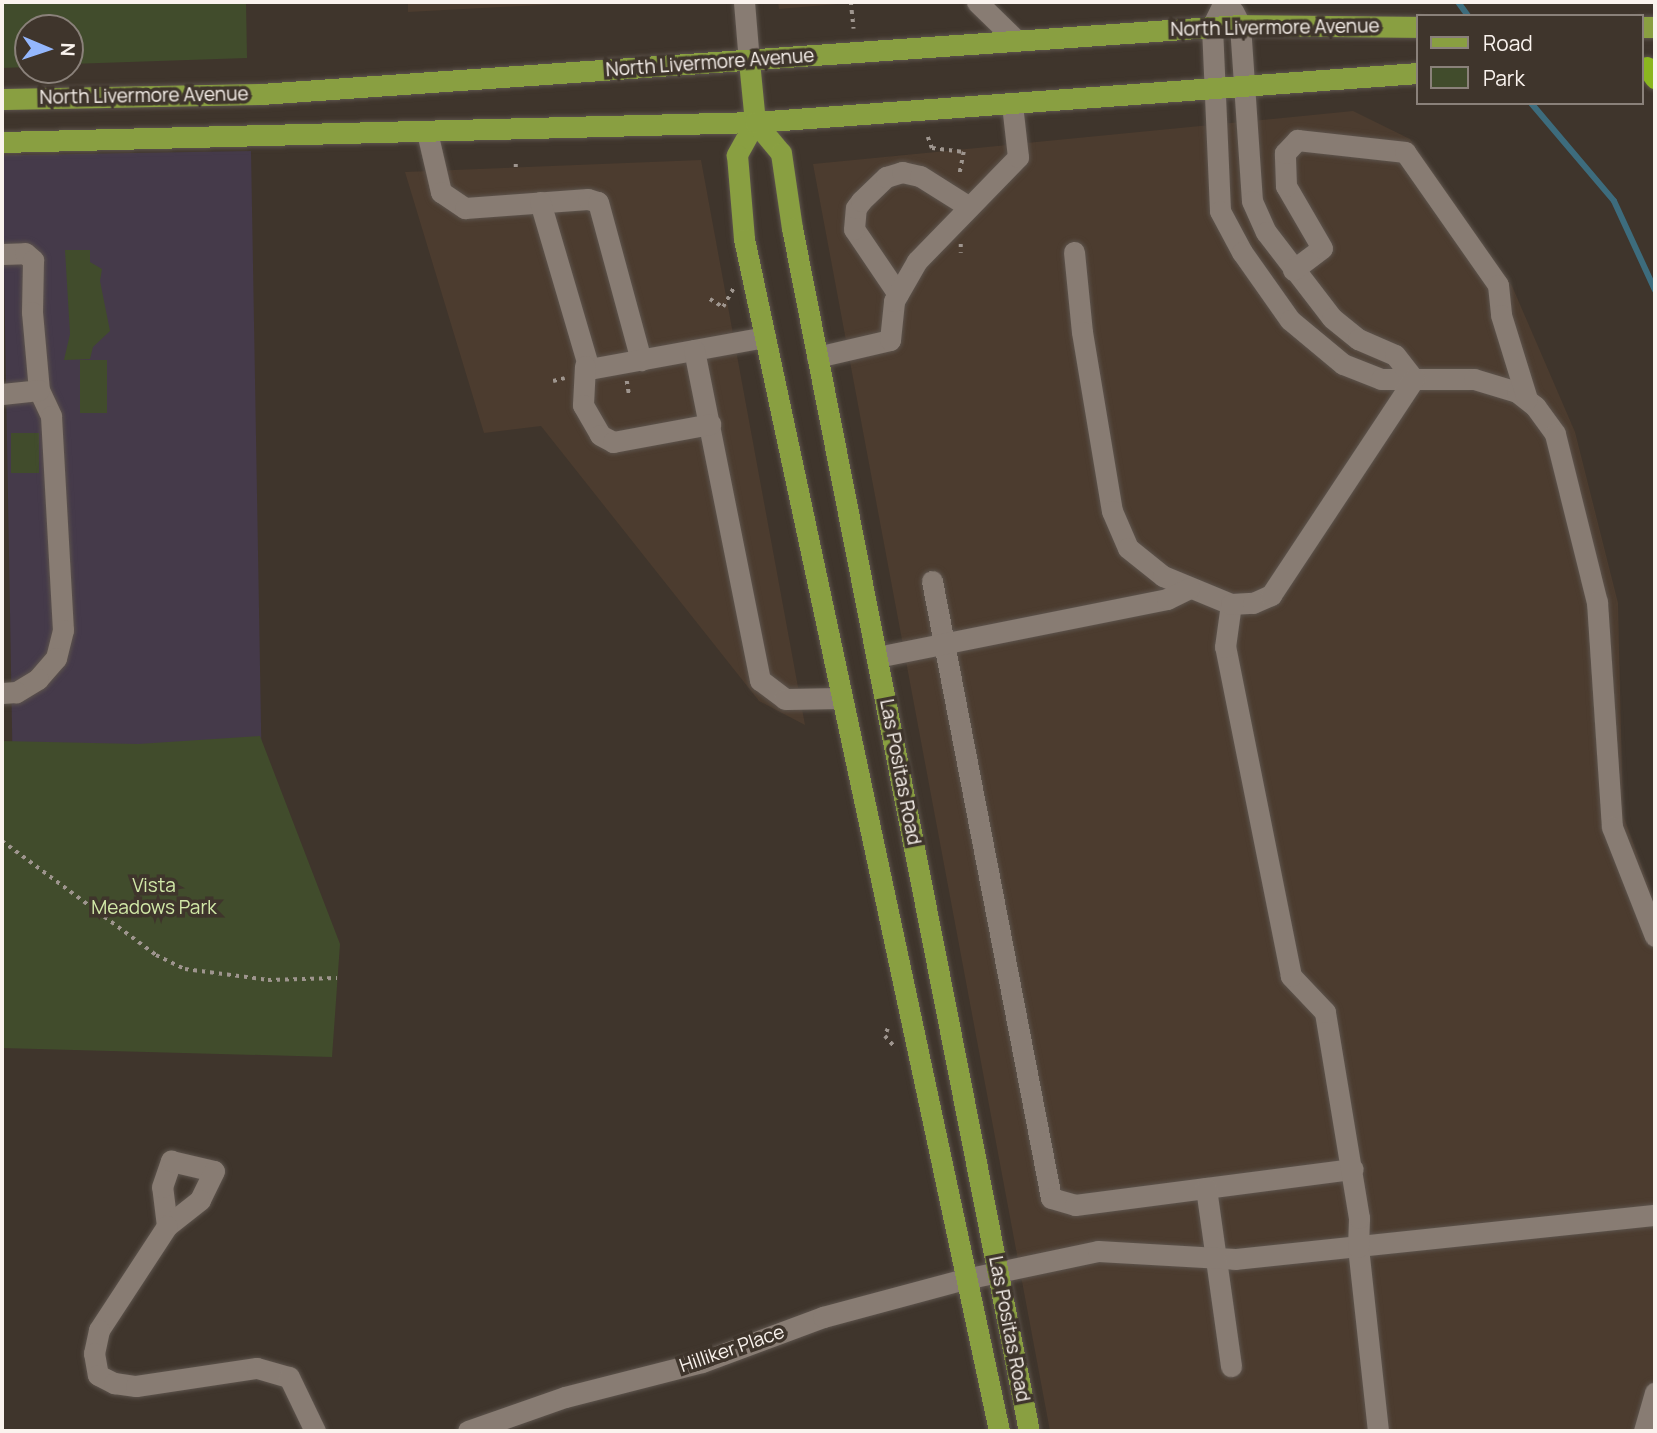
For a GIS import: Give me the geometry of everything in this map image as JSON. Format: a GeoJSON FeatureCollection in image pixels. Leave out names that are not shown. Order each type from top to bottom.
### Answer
{"type":"FeatureCollection","features":[{"type":"Feature","properties":{"kind":"main road","name":"North Livermore Avenue"},"geometry":{"type":"LineString","coordinates":[[2,99],[261,94],[1240,25],[1413,27]]}},
{"type":"Feature","properties":{"kind":"main road"},"geometry":{"type":"LineString","coordinates":[[749,61],[755,122]]}},
{"type":"Feature","properties":{"kind":"main road"},"geometry":{"type":"LineString","coordinates":[[2,142],[755,122],[1416,73]]}},
{"type":"Feature","properties":{"kind":"main road","name":"Las Positas Road"},"geometry":{"type":"LineString","coordinates":[[999,1431],[744,239],[737,155],[755,122],[781,153],[817,357],[1029,1431]]}},
{"type":"Feature","properties":{"kind":"street"},"geometry":{"type":"LineString","coordinates":[[744,2],[749,61]]}},
{"type":"Feature","properties":{"kind":"street"},"geometry":{"type":"LineString","coordinates":[[977,2],[1016,40]]}},
{"type":"Feature","properties":{"kind":"street"},"geometry":{"type":"LineString","coordinates":[[1414,379],[1395,355],[1358,339],[1332,318],[1266,232],[1252,201],[1240,25],[1226,2],[1212,27],[1220,211],[1242,253],[1290,320],[1321,349],[1381,379],[1414,379],[1474,379],[1527,399]]}},
{"type":"Feature","properties":{"kind":"street"},"geometry":{"type":"LineString","coordinates":[[817,357],[890,340],[898,294],[917,261],[1017,157],[1012,104]]}},
{"type":"Feature","properties":{"kind":"street"},"geometry":{"type":"LineString","coordinates":[[427,132],[441,192],[446,198],[465,208],[588,199],[603,208],[641,360]]}},
{"type":"Feature","properties":{"kind":"street"},"geometry":{"type":"LineString","coordinates":[[1293,270],[1322,248],[1286,186],[1285,153],[1297,140],[1405,152],[1498,285],[1501,315],[1527,399],[1555,433],[1566,466],[1597,602],[1612,827],[1655,936]]}},
{"type":"Feature","properties":{"kind":"street"},"geometry":{"type":"LineString","coordinates":[[898,294],[854,229],[856,208],[861,201],[886,177],[902,172],[920,176],[969,207]]}},
{"type":"Feature","properties":{"kind":"street"},"geometry":{"type":"LineString","coordinates":[[540,202],[585,366],[583,405],[600,435],[613,442],[710,424]]}},
{"type":"Feature","properties":{"kind":"street"},"geometry":{"type":"LineString","coordinates":[[1074,252],[1112,512],[1128,548],[1163,576],[1231,604],[1253,603],[1271,594],[1414,379]]}},
{"type":"Feature","properties":{"kind":"street"},"geometry":{"type":"LineString","coordinates":[[2,254],[25,253],[33,260],[32,312],[39,390],[51,416],[63,630],[56,658],[38,679],[16,692],[2,693]]}},
{"type":"Feature","properties":{"kind":"street"},"geometry":{"type":"LineString","coordinates":[[585,366],[589,369],[765,337]]}},
{"type":"Feature","properties":{"kind":"street"},"geometry":{"type":"LineString","coordinates":[[694,350],[760,680],[786,699],[842,698]]}},
{"type":"Feature","properties":{"kind":"street"},"geometry":{"type":"LineString","coordinates":[[2,394],[39,390]]}},
{"type":"Feature","properties":{"kind":"street"},"geometry":{"type":"LineString","coordinates":[[932,581],[1051,1198],[1075,1205],[1353,1170]]}},
{"type":"Feature","properties":{"kind":"street"},"geometry":{"type":"LineString","coordinates":[[877,657],[1167,599],[1190,587]]}},
{"type":"Feature","properties":{"kind":"street"},"geometry":{"type":"LineString","coordinates":[[1231,604],[1226,647],[1291,976],[1325,1012],[1353,1170],[1358,1247],[1378,1431]]}},
{"type":"Feature","properties":{"kind":"street"},"geometry":{"type":"LineString","coordinates":[[1206,1188],[1231,1366]]}},
{"type":"Feature","properties":{"kind":"street","name":"Hilliker Place"},"geometry":{"type":"LineString","coordinates":[[468,1431],[565,1397],[702,1362],[823,1317],[965,1279],[1098,1251],[1216,1258],[1358,1247],[1655,1215]]}},
{"type":"Feature","properties":{"kind":"street"},"geometry":{"type":"LineString","coordinates":[[167,1226],[99,1330],[94,1353],[98,1375],[136,1386],[257,1368],[289,1377],[316,1431]]}},
{"type":"Feature","properties":{"kind":"street"},"geometry":{"type":"LineString","coordinates":[[1644,1431],[1655,1393]]}},
{"type":"Feature","properties":{"kind":"path"},"geometry":{"type":"LineString","coordinates":[[851,2],[854,29]]}},
{"type":"Feature","properties":{"kind":"path"},"geometry":{"type":"LineString","coordinates":[[516,164],[516,170]]}},
{"type":"Feature","properties":{"kind":"path"},"geometry":{"type":"LineString","coordinates":[[710,299],[723,307],[734,288]]}},
{"type":"Feature","properties":{"kind":"path"},"geometry":{"type":"LineString","coordinates":[[2,841],[146,949],[185,969],[268,981],[337,978]]}},
{"type":"Feature","properties":{"kind":"shaded area"},"geometry":{"type":"Polygon","coordinates":[[[408,2],[597,2],[408,12],[408,2]]]}},
{"type":"Feature","properties":{"kind":"shaded area"},"geometry":{"type":"Polygon","coordinates":[[[778,2],[861,2],[779,9],[778,2]]]}},
{"type":"Feature","properties":{"kind":"shaded area"},"geometry":{"type":"Polygon","coordinates":[[[1353,111],[1410,139],[1512,286],[1575,432],[1618,603],[1623,815],[1655,903],[1655,1431],[1050,1431],[813,164],[1353,111]]]}},
{"type":"Feature","properties":{"kind":"shaded area"},"geometry":{"type":"Polygon","coordinates":[[[251,151],[261,746],[12,750],[2,155],[251,151]]]}},
{"type":"Feature","properties":{"kind":"shaded area"},"geometry":{"type":"Polygon","coordinates":[[[701,160],[805,725],[759,701],[541,426],[484,433],[405,172],[701,160]]]}},
{"type":"Feature","properties":{"kind":"green space"},"geometry":{"type":"Polygon","coordinates":[[[2,2],[246,2],[247,58],[84,64],[84,14],[14,14],[14,68],[2,68],[2,2]]]}},
{"type":"Feature","properties":{"kind":"green space"},"geometry":{"type":"Polygon","coordinates":[[[65,250],[90,250],[90,262],[102,269],[100,281],[110,331],[93,347],[90,359],[64,360],[70,334],[65,250]]]}},
{"type":"Feature","properties":{"kind":"green space"},"geometry":{"type":"Polygon","coordinates":[[[80,360],[107,360],[107,413],[80,413],[80,360]]]}},
{"type":"Feature","properties":{"kind":"green space"},"geometry":{"type":"Polygon","coordinates":[[[11,433],[39,433],[39,473],[11,473],[11,433]]]}},
{"type":"Feature","properties":{"kind":"green space","name":"Vista Meadows Park"},"geometry":{"type":"Polygon","coordinates":[[[260,736],[340,944],[332,1057],[2,1048],[2,741],[138,744],[260,736]]]}},
{"type":"Feature","properties":{"kind":"waterway"},"geometry":{"type":"LineString","coordinates":[[1458,2],[1467,14]]}},
{"type":"Feature","properties":{"kind":"waterway"},"geometry":{"type":"LineString","coordinates":[[1533,105],[1614,201],[1655,290]]}}]}
